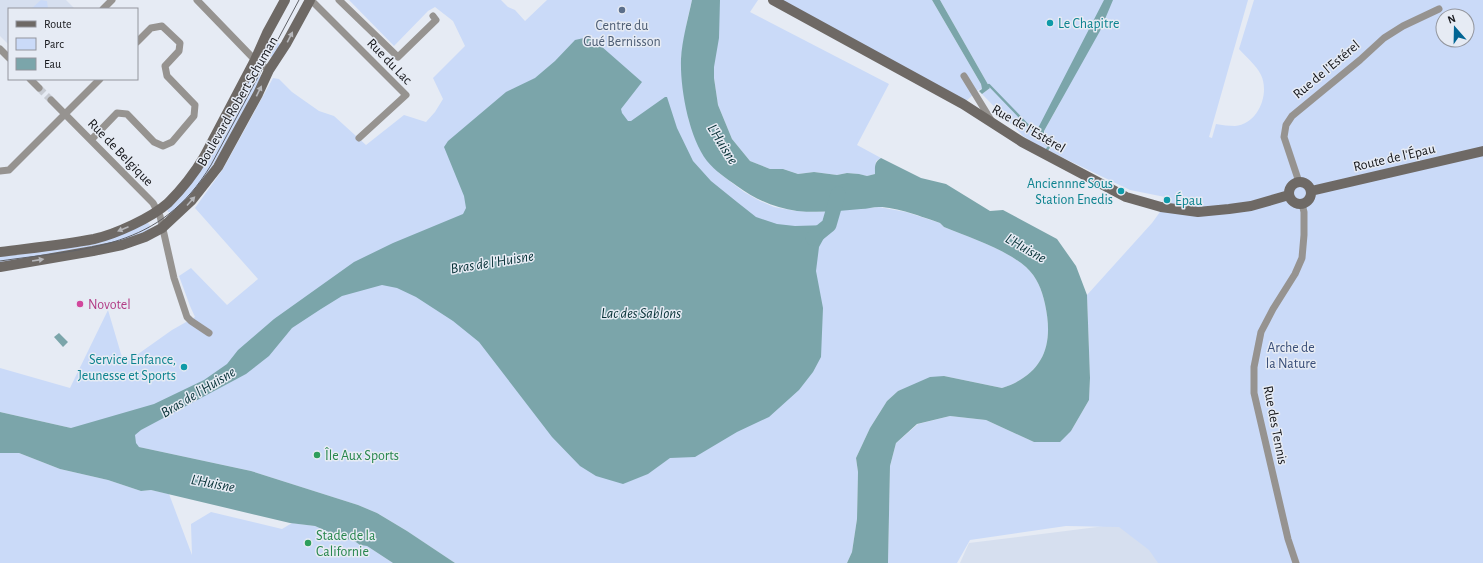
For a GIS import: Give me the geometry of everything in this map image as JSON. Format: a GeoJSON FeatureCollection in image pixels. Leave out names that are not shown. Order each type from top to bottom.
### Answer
{"type":"FeatureCollection","features":[{"type":"Feature","properties":{"kind":"street"},"geometry":{"type":"LineString","coordinates":[[104,8],[112,0]]}},
{"type":"Feature","properties":{"kind":"street"},"geometry":{"type":"LineString","coordinates":[[197,0],[255,60],[269,70]]}},
{"type":"Feature","properties":{"kind":"street","name":"Boulevard Robert Schuman"},"geometry":{"type":"LineString","coordinates":[[0,252],[95,239],[136,223],[168,203],[183,188],[195,172],[255,60],[267,33],[285,0]]}},
{"type":"Feature","properties":{"kind":"street","name":"Boulevard Robert Schuman"},"geometry":{"type":"LineString","coordinates":[[0,267],[122,245],[145,237],[162,228],[192,200],[218,166],[258,94],[269,70],[286,44],[311,0]]}},
{"type":"Feature","properties":{"kind":"street","name":"Rue du Lac"},"geometry":{"type":"LineString","coordinates":[[311,0],[406,95],[359,138]]}},
{"type":"Feature","properties":{"kind":"street","name":"Rue du Lac"},"geometry":{"type":"LineString","coordinates":[[339,0],[398,57],[436,20],[432,16]]}},
{"type":"Feature","properties":{"kind":"street","name":"Rue de l'Estérel"},"geometry":{"type":"LineString","coordinates":[[773,0],[963,104],[1022,142],[1126,197],[1161,207],[1198,212],[1251,206],[1290,196]]}},
{"type":"Feature","properties":{"kind":"street","name":"Rue de l'Estérel"},"geometry":{"type":"LineString","coordinates":[[1299,182],[1284,137],[1286,125],[1292,116],[1360,60],[1384,38],[1403,26],[1435,11]]}},
{"type":"Feature","properties":{"kind":"street"},"geometry":{"type":"LineString","coordinates":[[91,140],[117,113],[127,114],[154,142],[163,146],[172,142],[194,116],[195,105],[167,76],[165,66],[179,51],[180,43],[162,26],[151,28],[138,41]]}},
{"type":"Feature","properties":{"kind":"street"},"geometry":{"type":"LineString","coordinates":[[0,49],[8,57]]}},
{"type":"Feature","properties":{"kind":"street"},"geometry":{"type":"LineString","coordinates":[[964,76],[993,123]]}},
{"type":"Feature","properties":{"kind":"street"},"geometry":{"type":"LineString","coordinates":[[32,80],[39,88]]}},
{"type":"Feature","properties":{"kind":"street"},"geometry":{"type":"LineString","coordinates":[[0,171],[9,170],[99,80]]}},
{"type":"Feature","properties":{"kind":"street","name":"Rue de Belgique"},"geometry":{"type":"LineString","coordinates":[[51,100],[153,203],[158,210],[174,278],[187,317],[209,333]]}},
{"type":"Feature","properties":{"kind":"street","name":"Route de l'Épau"},"geometry":{"type":"LineString","coordinates":[[1312,191],[1483,151]]}},
{"type":"Feature","properties":{"kind":"street"},"geometry":{"type":"LineString","coordinates":[[1299,182],[1308,185],[1312,191],[1309,201],[1302,204],[1294,202],[1290,196],[1292,186],[1299,182]]}},
{"type":"Feature","properties":{"kind":"street","name":"Rue des Tennis"},"geometry":{"type":"LineString","coordinates":[[1296,563],[1286,532],[1254,393],[1254,367],[1261,332],[1273,309],[1295,274],[1302,258],[1304,235],[1304,212],[1302,204]]}},
{"type":"Feature","properties":{"kind":"shaded area"},"geometry":{"type":"Polygon","coordinates":[[[0,0],[66,0],[74,8],[8,8],[8,44],[0,36],[0,0]]]}},
{"type":"Feature","properties":{"kind":"shaded area"},"geometry":{"type":"Polygon","coordinates":[[[1121,524],[1166,563],[960,563],[969,543],[1121,524]]]}},
{"type":"Feature","properties":{"kind":"green space"},"geometry":{"type":"Polygon","coordinates":[[[41,0],[47,1],[48,8],[32,8],[41,0]]]}},
{"type":"Feature","properties":{"kind":"green space"},"geometry":{"type":"Polygon","coordinates":[[[349,0],[501,0],[508,7],[515,10],[525,21],[547,0],[692,0],[681,59],[689,122],[719,173],[744,192],[774,207],[796,211],[815,212],[879,207],[906,212],[940,223],[944,227],[1007,254],[1030,271],[1036,279],[1042,294],[1045,304],[1048,332],[1043,356],[1028,375],[1002,388],[944,376],[898,391],[887,401],[870,428],[856,458],[858,472],[857,519],[852,552],[847,563],[455,563],[377,513],[358,505],[251,471],[139,447],[71,428],[0,412],[0,368],[70,388],[108,310],[124,364],[172,330],[195,317],[179,276],[191,268],[227,305],[258,279],[195,208],[223,169],[273,78],[279,79],[292,92],[319,111],[334,116],[366,145],[404,115],[426,122],[435,112],[443,99],[433,78],[465,46],[453,21],[435,7],[428,11],[394,46],[349,0]]]}},
{"type":"Feature","properties":{"kind":"green space"},"geometry":{"type":"Polygon","coordinates":[[[702,0],[758,0],[750,12],[889,84],[857,145],[881,158],[876,161],[875,174],[867,176],[847,173],[837,175],[814,172],[798,174],[783,169],[770,169],[750,161],[732,139],[718,105],[714,67],[702,0]]]}},
{"type":"Feature","properties":{"kind":"green space"},"geometry":{"type":"Polygon","coordinates":[[[773,0],[932,0],[981,84],[982,89],[978,90],[963,104],[773,0]]]}},
{"type":"Feature","properties":{"kind":"green space","name":"Arche de la Nature"},"geometry":{"type":"Polygon","coordinates":[[[940,0],[1248,0],[1209,137],[1212,138],[1216,124],[1235,126],[1250,120],[1256,114],[1263,99],[1264,91],[1261,75],[1254,64],[1239,49],[1254,0],[1483,0],[1483,563],[1158,563],[1149,550],[1119,527],[1066,526],[970,540],[957,563],[888,563],[890,466],[896,443],[918,424],[950,416],[986,420],[1034,442],[1071,431],[1089,400],[1090,378],[1087,295],[1152,223],[1170,198],[1130,190],[1049,151],[1052,145],[1044,131],[1061,101],[1036,131],[1048,146],[1045,150],[1023,136],[982,94],[990,88],[940,0]]]}},
{"type":"Feature","properties":{"kind":"green space"},"geometry":{"type":"Polygon","coordinates":[[[269,38],[282,45],[272,57],[267,55],[264,50],[269,38]]]}},
{"type":"Feature","properties":{"kind":"green space"},"geometry":{"type":"Polygon","coordinates":[[[254,72],[258,72],[262,77],[232,134],[202,183],[173,213],[168,212],[167,209],[254,72]]]}},
{"type":"Feature","properties":{"kind":"green space"},"geometry":{"type":"Polygon","coordinates":[[[145,223],[150,225],[149,230],[129,240],[0,263],[0,255],[145,223]]]}},
{"type":"Feature","properties":{"kind":"green space"},"geometry":{"type":"Polygon","coordinates":[[[0,453],[19,453],[60,469],[108,480],[141,491],[151,490],[169,494],[192,555],[191,524],[211,512],[282,529],[292,523],[315,526],[344,539],[353,540],[360,545],[367,546],[393,563],[0,563],[0,453]]]}},
{"type":"Feature","properties":{"kind":"water","name":"L'Huisne"},"geometry":{"type":"Polygon","coordinates":[[[692,0],[720,0],[719,38],[714,67],[718,105],[732,139],[750,161],[770,169],[783,169],[798,174],[814,172],[837,175],[847,173],[867,176],[875,174],[876,163],[881,158],[921,178],[946,184],[990,211],[1003,210],[1057,239],[1076,266],[1087,295],[1090,378],[1089,400],[1071,431],[1060,442],[1034,442],[986,420],[950,416],[917,424],[896,443],[890,466],[888,563],[847,563],[852,552],[857,519],[858,472],[856,458],[870,428],[887,401],[898,391],[930,377],[944,376],[1002,388],[1028,375],[1043,356],[1046,345],[1048,332],[1047,319],[1042,294],[1033,275],[1017,260],[986,244],[944,227],[940,223],[886,207],[821,212],[789,210],[758,199],[744,191],[717,171],[707,161],[695,139],[684,98],[681,59],[692,0]]]}},
{"type":"Feature","properties":{"kind":"water"},"geometry":{"type":"Polygon","coordinates":[[[932,0],[940,0],[990,88],[982,94],[979,91],[982,89],[981,84],[932,0]]]}},
{"type":"Feature","properties":{"kind":"water"},"geometry":{"type":"Polygon","coordinates":[[[1104,0],[1113,0],[1100,31],[1044,131],[1044,137],[1052,145],[1047,152],[1045,150],[1048,146],[1036,132],[1104,0]]]}},
{"type":"Feature","properties":{"kind":"water","name":"Lac des Sablons"},"geometry":{"type":"Polygon","coordinates":[[[584,38],[593,39],[642,82],[621,109],[628,121],[631,121],[667,97],[677,128],[693,161],[711,181],[737,202],[756,217],[777,224],[795,226],[829,225],[830,227],[819,247],[816,271],[823,308],[821,357],[813,372],[799,390],[769,417],[737,432],[695,457],[670,458],[648,474],[623,484],[596,476],[580,466],[552,437],[479,342],[453,321],[416,297],[397,288],[382,285],[342,296],[321,309],[292,328],[269,356],[246,374],[141,430],[135,435],[136,443],[139,447],[251,471],[358,505],[377,513],[455,563],[393,563],[367,546],[360,545],[353,540],[344,539],[315,526],[290,523],[151,490],[141,491],[108,480],[60,469],[19,453],[0,453],[0,412],[71,428],[154,404],[204,380],[227,364],[238,350],[274,319],[354,262],[393,243],[463,214],[466,208],[464,196],[444,147],[448,141],[506,92],[535,78],[555,61],[575,40],[584,38]]]}},
{"type":"Feature","properties":{"kind":"water"},"geometry":{"type":"Polygon","coordinates":[[[59,333],[68,342],[63,347],[54,337],[59,333]]]}},
{"type":"Feature","properties":{"kind":"waterway"},"geometry":{"type":"LineString","coordinates":[[989,85],[1047,145]]}},
{"type":"Feature","properties":{"kind":"waterway","name":"Bras de l'Huisne"},"geometry":{"type":"LineString","coordinates":[[813,238],[829,225],[838,194]]}},
{"type":"Feature","properties":{"kind":"tunnel"},"geometry":{"type":"LineString","coordinates":[[39,88],[51,100]]}},
{"type":"Feature","properties":{"kind":"tram line"},"geometry":{"type":"LineString","coordinates":[[0,261],[92,247],[119,240],[145,229],[169,214],[191,193],[211,165],[299,0]]}},
{"type":"Feature","properties":{"kind":"place","name":"Centre du Gué Bernisson"},"geometry":{"type":"Point","coordinates":[622,10]}},
{"type":"Feature","properties":{"kind":"place","name":"Le Chapitre"},"geometry":{"type":"Point","coordinates":[1050,23]}},
{"type":"Feature","properties":{"kind":"place","name":"Anciennne Sous Station Enedis"},"geometry":{"type":"Point","coordinates":[1121,191]}},
{"type":"Feature","properties":{"kind":"place","name":"Épau"},"geometry":{"type":"Point","coordinates":[1167,200]}},
{"type":"Feature","properties":{"kind":"place","name":"Novotel"},"geometry":{"type":"Point","coordinates":[80,304]}},
{"type":"Feature","properties":{"kind":"place","name":"Service Enfance, Jeunesse et Sports"},"geometry":{"type":"Point","coordinates":[184,367]}},
{"type":"Feature","properties":{"kind":"place","name":"Île Aux Sports"},"geometry":{"type":"Point","coordinates":[317,455]}},
{"type":"Feature","properties":{"kind":"place","name":"Stade de la Californie"},"geometry":{"type":"Point","coordinates":[308,543]}}]}
